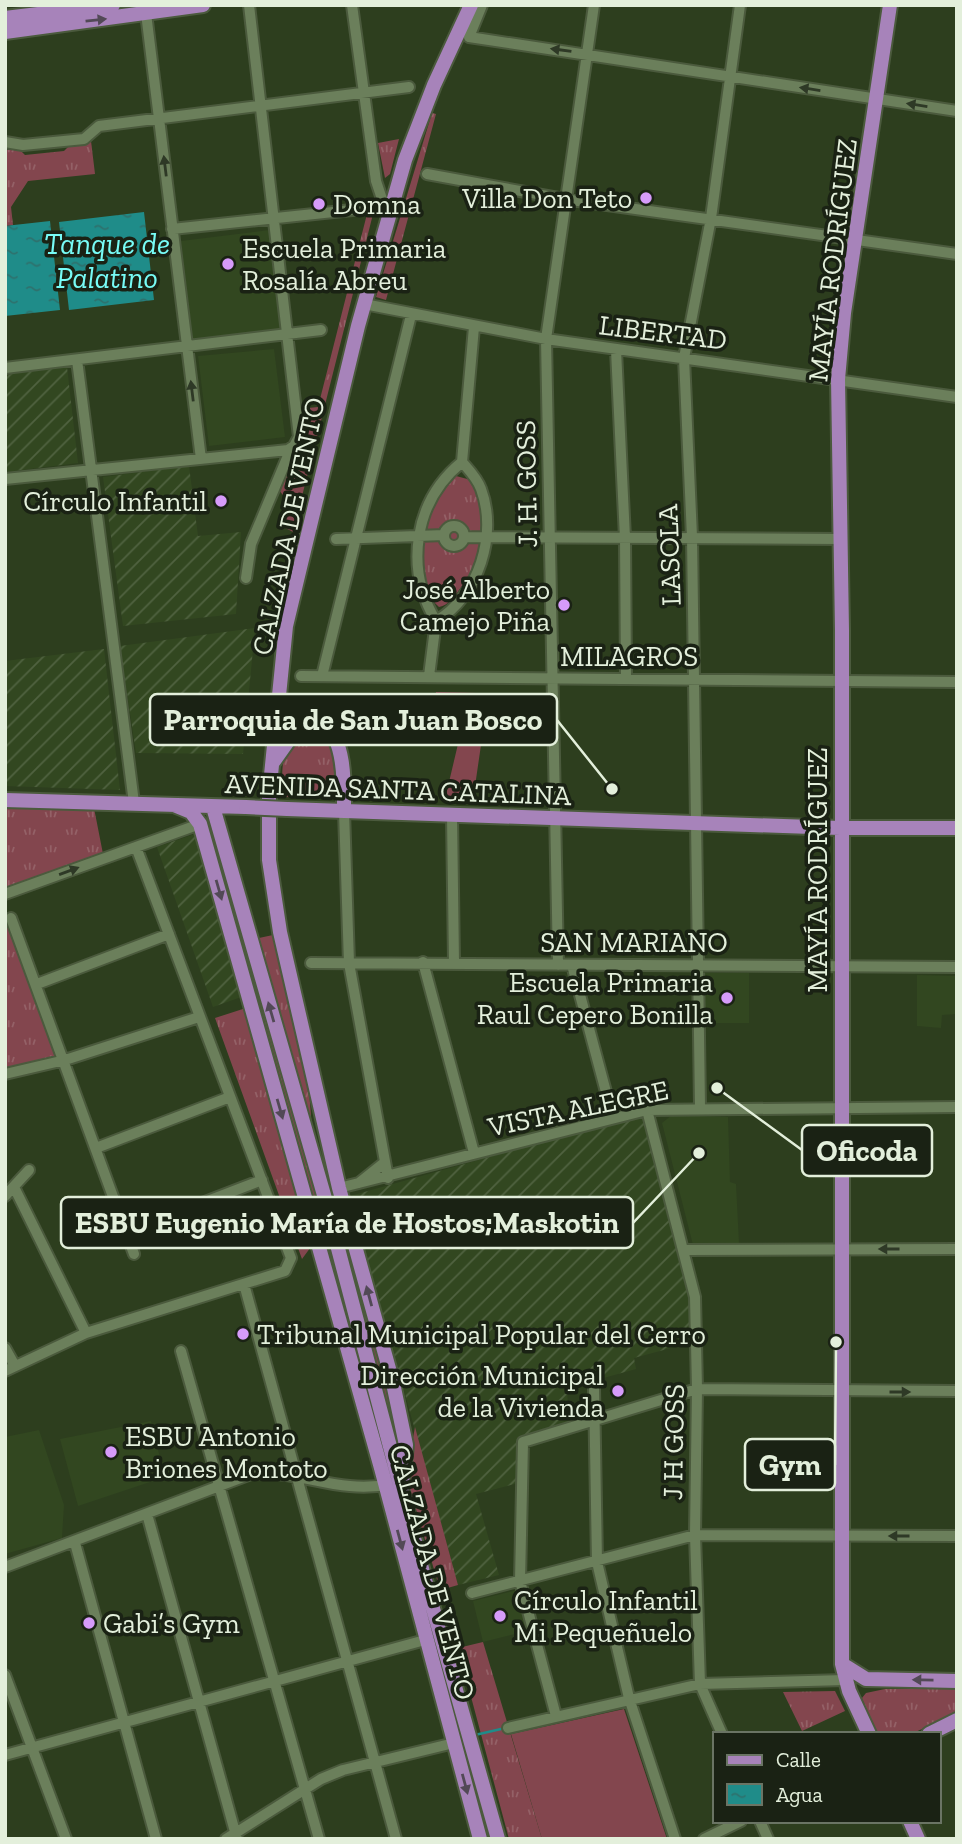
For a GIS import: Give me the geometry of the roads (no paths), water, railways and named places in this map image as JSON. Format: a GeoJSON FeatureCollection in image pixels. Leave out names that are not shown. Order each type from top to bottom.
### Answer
{"type":"FeatureCollection","features":[{"type":"Feature","properties":{"kind":"main road"},"geometry":{"type":"LineString","coordinates":[[5,32],[45,15],[113,5]]}},
{"type":"Feature","properties":{"kind":"main road"},"geometry":{"type":"LineString","coordinates":[[5,18],[203,5]]}},
{"type":"Feature","properties":{"kind":"main road","name":"CALZADA DE VENTO"},"geometry":{"type":"LineString","coordinates":[[401,1482],[406,1445],[404,1433],[339,1188],[273,892],[269,849],[272,767],[286,626],[297,569],[364,304],[390,206],[428,99],[471,5]]}},
{"type":"Feature","properties":{"kind":"main road","name":"MAYÍA RODRÍGUEZ"},"geometry":{"type":"LineString","coordinates":[[868,1732],[845,1680],[842,1664],[842,680],[838,379],[890,5]]}},
{"type":"Feature","properties":{"kind":"main road"},"geometry":{"type":"LineString","coordinates":[[277,706],[292,723],[325,727],[337,744],[341,755],[344,811]]}},
{"type":"Feature","properties":{"kind":"main road"},"geometry":{"type":"LineString","coordinates":[[272,767],[284,744],[299,732],[321,730],[337,744]]}},
{"type":"Feature","properties":{"kind":"main road","name":"AVENIDA SANTA CATALINA"},"geometry":{"type":"LineString","coordinates":[[5,800],[840,828],[957,828]]}},
{"type":"Feature","properties":{"kind":"main road"},"geometry":{"type":"LineString","coordinates":[[174,805],[191,812],[201,824],[206,811],[213,807]]}},
{"type":"Feature","properties":{"kind":"main road","name":"CALZADA DE VENTO"},"geometry":{"type":"LineString","coordinates":[[213,807],[324,1195],[425,1580],[498,1839]]}},
{"type":"Feature","properties":{"kind":"main road","name":"CALZADA DE VENTO"},"geometry":{"type":"LineString","coordinates":[[201,824],[321,1252],[480,1839]]}},
{"type":"Feature","properties":{"kind":"main road"},"geometry":{"type":"LineString","coordinates":[[316,1081],[324,1153],[321,1252]]}},
{"type":"Feature","properties":{"kind":"main road"},"geometry":{"type":"LineString","coordinates":[[842,1664],[866,1679],[957,1681]]}},
{"type":"Feature","properties":{"kind":"main road"},"geometry":{"type":"LineString","coordinates":[[853,1700],[860,1689],[889,1680]]}},
{"type":"Feature","properties":{"kind":"main road"},"geometry":{"type":"LineString","coordinates":[[933,1732],[957,1720]]}},
{"type":"Feature","properties":{"kind":"main road"},"geometry":{"type":"LineString","coordinates":[[911,1823],[918,1839]]}},
{"type":"Feature","properties":{"kind":"street"},"geometry":{"type":"LineString","coordinates":[[5,479],[288,450],[299,437],[249,5]]}},
{"type":"Feature","properties":{"kind":"street"},"geometry":{"type":"LineString","coordinates":[[352,5],[377,187],[382,199],[390,206]]}},
{"type":"Feature","properties":{"kind":"street"},"geometry":{"type":"LineString","coordinates":[[482,5],[469,37],[957,111]]}},
{"type":"Feature","properties":{"kind":"street","name":"J. H. GOSS"},"geometry":{"type":"LineString","coordinates":[[558,965],[546,339],[594,5]]}},
{"type":"Feature","properties":{"kind":"street","name":"LASOLA"},"geometry":{"type":"LineString","coordinates":[[700,1107],[692,537],[684,358],[711,218],[740,5]]}},
{"type":"Feature","properties":{"kind":"street"},"geometry":{"type":"LineString","coordinates":[[145,10],[201,459]]}},
{"type":"Feature","properties":{"kind":"street"},"geometry":{"type":"LineString","coordinates":[[5,142],[23,145],[84,139],[99,126],[409,87]]}},
{"type":"Feature","properties":{"kind":"street"},"geometry":{"type":"LineString","coordinates":[[427,174],[564,199],[957,254]]}},
{"type":"Feature","properties":{"kind":"street"},"geometry":{"type":"LineString","coordinates":[[172,229],[390,206]]}},
{"type":"Feature","properties":{"kind":"street","name":"LIBERTAD"},"geometry":{"type":"LineString","coordinates":[[364,304],[474,327],[616,350],[957,397]]}},
{"type":"Feature","properties":{"kind":"street"},"geometry":{"type":"LineString","coordinates":[[322,676],[411,315]]}},
{"type":"Feature","properties":{"kind":"street"},"geometry":{"type":"LineString","coordinates":[[429,676],[436,621],[418,579],[419,536],[436,488],[463,461],[474,327]]}},
{"type":"Feature","properties":{"kind":"street"},"geometry":{"type":"LineString","coordinates":[[5,368],[321,331]]}},
{"type":"Feature","properties":{"kind":"street"},"geometry":{"type":"LineString","coordinates":[[616,350],[625,538],[626,678]]}},
{"type":"Feature","properties":{"kind":"street"},"geometry":{"type":"LineString","coordinates":[[77,359],[134,803]]}},
{"type":"Feature","properties":{"kind":"street"},"geometry":{"type":"LineString","coordinates":[[246,578],[251,544],[288,450]]}},
{"type":"Feature","properties":{"kind":"street"},"geometry":{"type":"LineString","coordinates":[[436,621],[454,606],[473,580],[484,555],[484,499],[477,480],[463,461]]}},
{"type":"Feature","properties":{"kind":"street"},"geometry":{"type":"LineString","coordinates":[[336,539],[444,535],[448,544],[454,546],[461,544],[464,537],[486,536],[841,539]]}},
{"type":"Feature","properties":{"kind":"street","name":"MILAGROS"},"geometry":{"type":"LineString","coordinates":[[301,676],[957,682]]}},
{"type":"Feature","properties":{"kind":"street"},"geometry":{"type":"LineString","coordinates":[[344,811],[349,963],[388,1178]]}},
{"type":"Feature","properties":{"kind":"street"},"geometry":{"type":"LineString","coordinates":[[452,815],[454,963]]}},
{"type":"Feature","properties":{"kind":"street"},"geometry":{"type":"LineString","coordinates":[[5,894],[201,824]]}},
{"type":"Feature","properties":{"kind":"street"},"geometry":{"type":"LineString","coordinates":[[5,1348],[10,1368],[86,1333],[285,1271],[291,1258],[136,847]]}},
{"type":"Feature","properties":{"kind":"street"},"geometry":{"type":"LineString","coordinates":[[12,918],[134,1254]]}},
{"type":"Feature","properties":{"kind":"street"},"geometry":{"type":"LineString","coordinates":[[37,984],[169,934]]}},
{"type":"Feature","properties":{"kind":"street"},"geometry":{"type":"LineString","coordinates":[[423,962],[474,1153]]}},
{"type":"Feature","properties":{"kind":"street","name":"SAN MARIANO"},"geometry":{"type":"LineString","coordinates":[[312,963],[842,965],[957,968]]}},
{"type":"Feature","properties":{"kind":"street"},"geometry":{"type":"LineString","coordinates":[[572,965],[613,1118]]}},
{"type":"Feature","properties":{"kind":"street"},"geometry":{"type":"LineString","coordinates":[[5,1074],[65,1060],[199,1017]]}},
{"type":"Feature","properties":{"kind":"street"},"geometry":{"type":"LineString","coordinates":[[96,1148],[230,1097]]}},
{"type":"Feature","properties":{"kind":"street","name":"VISTA ALEGRE"},"geometry":{"type":"LineString","coordinates":[[339,1188],[388,1178],[474,1153],[647,1110],[700,1107],[957,1107]]}},
{"type":"Feature","properties":{"kind":"street","name":"J H GOSS"},"geometry":{"type":"LineString","coordinates":[[647,1110],[695,1297],[695,1535],[700,1684],[721,1732]]}},
{"type":"Feature","properties":{"kind":"street"},"geometry":{"type":"LineString","coordinates":[[355,1186],[384,1163]]}},
{"type":"Feature","properties":{"kind":"street"},"geometry":{"type":"LineString","coordinates":[[5,1196],[29,1170]]}},
{"type":"Feature","properties":{"kind":"street"},"geometry":{"type":"LineString","coordinates":[[127,1232],[262,1180]]}},
{"type":"Feature","properties":{"kind":"street"},"geometry":{"type":"LineString","coordinates":[[14,1187],[86,1333]]}},
{"type":"Feature","properties":{"kind":"street"},"geometry":{"type":"LineString","coordinates":[[685,1250],[957,1249]]}},
{"type":"Feature","properties":{"kind":"street"},"geometry":{"type":"LineString","coordinates":[[244,1284],[350,1661],[396,1839]]}},
{"type":"Feature","properties":{"kind":"street"},"geometry":{"type":"LineString","coordinates":[[181,1351],[319,1839]]}},
{"type":"Feature","properties":{"kind":"street"},"geometry":{"type":"LineString","coordinates":[[594,1387],[597,1562],[629,1698],[675,1839]]}},
{"type":"Feature","properties":{"kind":"street"},"geometry":{"type":"LineString","coordinates":[[556,1716],[520,1581],[523,1442],[594,1418],[697,1389],[957,1391]]}},
{"type":"Feature","properties":{"kind":"street"},"geometry":{"type":"LineString","coordinates":[[5,1567],[75,1543],[250,1474],[265,1473],[343,1488],[401,1482]]}},
{"type":"Feature","properties":{"kind":"street"},"geometry":{"type":"LineString","coordinates":[[147,1514],[200,1702],[233,1837],[305,1788],[343,1770],[454,1743]]}},
{"type":"Feature","properties":{"kind":"street"},"geometry":{"type":"LineString","coordinates":[[472,1593],[695,1535],[957,1536]]}},
{"type":"Feature","properties":{"kind":"street"},"geometry":{"type":"LineString","coordinates":[[75,1543],[156,1839]]}},
{"type":"Feature","properties":{"kind":"street"},"geometry":{"type":"LineString","coordinates":[[5,1755],[425,1640]]}},
{"type":"Feature","properties":{"kind":"street"},"geometry":{"type":"LineString","coordinates":[[5,1675],[66,1839]]}},
{"type":"Feature","properties":{"kind":"street"},"geometry":{"type":"LineString","coordinates":[[508,1728],[629,1698],[700,1684],[845,1680]]}},
{"type":"Feature","properties":{"kind":"street"},"geometry":{"type":"LineString","coordinates":[[704,1839],[737,1823]]}},
{"type":"Feature","properties":{"kind":"street"},"geometry":{"type":"LineString","coordinates":[[761,1823],[768,1839]]}},
{"type":"Feature","properties":{"kind":"water","name":"Tanque de Palatino"},"geometry":{"type":"Polygon","coordinates":[[[144,212],[154,300],[69,310],[59,222],[144,212]]]}},
{"type":"Feature","properties":{"kind":"water","name":"Tanque de Palatino"},"geometry":{"type":"Polygon","coordinates":[[[50,221],[60,310],[5,316],[5,226],[50,221]]]}},
{"type":"Feature","properties":{"kind":"waterway"},"geometry":{"type":"LineString","coordinates":[[475,1735],[501,1729]]}},
{"type":"Feature","properties":{"kind":"place","name":"Villa Don Teto"},"geometry":{"type":"Point","coordinates":[646,198]}},
{"type":"Feature","properties":{"kind":"place","name":"Domna"},"geometry":{"type":"Point","coordinates":[319,204]}},
{"type":"Feature","properties":{"kind":"place","name":"Escuela Primaria Rosalía Abreu"},"geometry":{"type":"Point","coordinates":[228,264]}},
{"type":"Feature","properties":{"kind":"place","name":"Círculo Infantil"},"geometry":{"type":"Point","coordinates":[221,501]}},
{"type":"Feature","properties":{"kind":"place","name":"José Alberto Camejo Piña"},"geometry":{"type":"Point","coordinates":[564,605]}},
{"type":"Feature","properties":{"kind":"place","name":"Parroquia de San Juan Bosco"},"geometry":{"type":"Point","coordinates":[612,789]}},
{"type":"Feature","properties":{"kind":"place","name":"Escuela Primaria Raul Cepero Bonilla"},"geometry":{"type":"Point","coordinates":[727,998]}},
{"type":"Feature","properties":{"kind":"place","name":"Oficoda"},"geometry":{"type":"Point","coordinates":[717,1088]}},
{"type":"Feature","properties":{"kind":"place","name":"ESBU Eugenio María de Hostos;Maskotin"},"geometry":{"type":"Point","coordinates":[699,1153]}},
{"type":"Feature","properties":{"kind":"place","name":"Tribunal Municipal Popular del Cerro"},"geometry":{"type":"Point","coordinates":[243,1334]}},
{"type":"Feature","properties":{"kind":"place","name":"Gym"},"geometry":{"type":"Point","coordinates":[836,1342]}},
{"type":"Feature","properties":{"kind":"place","name":"Dirección Municipal de la Vivienda"},"geometry":{"type":"Point","coordinates":[618,1391]}},
{"type":"Feature","properties":{"kind":"place","name":"ESBU Antonio Briones Montoto"},"geometry":{"type":"Point","coordinates":[111,1452]}},
{"type":"Feature","properties":{"kind":"place","name":"Círculo Infantil Mi Pequeñuelo"},"geometry":{"type":"Point","coordinates":[500,1616]}},
{"type":"Feature","properties":{"kind":"place","name":"Gabi’s Gym"},"geometry":{"type":"Point","coordinates":[89,1623]}}]}
